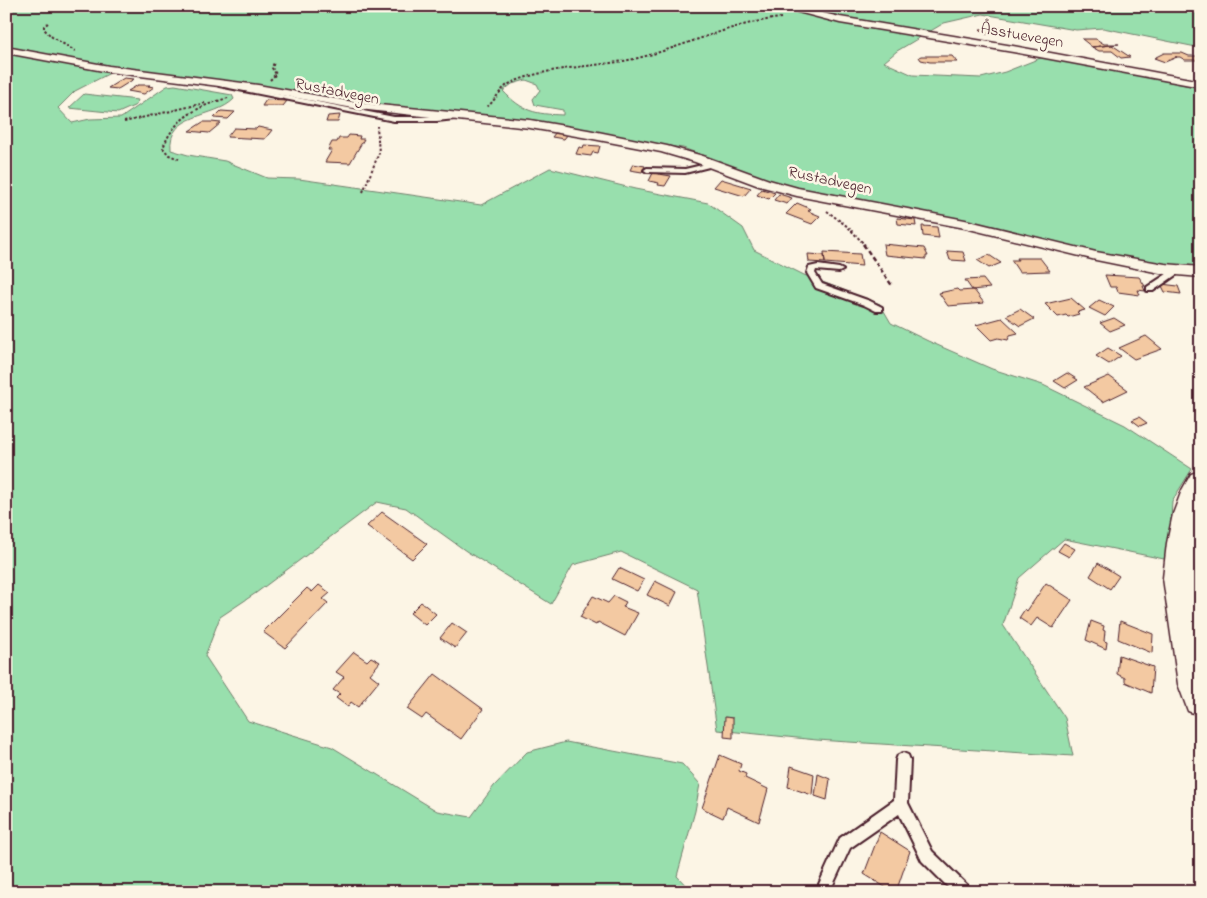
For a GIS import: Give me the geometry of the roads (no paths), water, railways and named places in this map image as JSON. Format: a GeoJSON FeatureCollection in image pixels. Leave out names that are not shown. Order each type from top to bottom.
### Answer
{"type":"FeatureCollection","features":[{"type":"Feature","properties":{"kind":"main road"},"geometry":{"type":"LineString","coordinates":[[1201,482],[1195,489],[1187,508],[1179,576],[1195,684],[1201,699]]}},
{"type":"Feature","properties":{"kind":"street","name":"Åsstuevegen"},"geometry":{"type":"LineString","coordinates":[[780,6],[855,23],[1013,49],[1201,84]]}},
{"type":"Feature","properties":{"kind":"street","name":"Rustadvegen"},"geometry":{"type":"LineString","coordinates":[[6,50],[69,62],[359,106],[530,124],[588,134],[663,150],[715,164],[764,183],[797,192],[965,224],[1096,256],[1201,272]]}},
{"type":"Feature","properties":{"kind":"lane"},"geometry":{"type":"LineString","coordinates":[[647,170],[684,171],[715,164]]}},
{"type":"Feature","properties":{"kind":"lane"},"geometry":{"type":"LineString","coordinates":[[839,270],[818,267],[812,269],[811,273],[819,286],[879,309]]}},
{"type":"Feature","properties":{"kind":"lane"},"geometry":{"type":"LineString","coordinates":[[1150,289],[1179,270]]}},
{"type":"Feature","properties":{"kind":"lane"},"geometry":{"type":"LineString","coordinates":[[903,760],[901,804],[927,856],[964,892]]}},
{"type":"Feature","properties":{"kind":"lane"},"geometry":{"type":"LineString","coordinates":[[826,884],[845,843],[901,804]]}}]}
